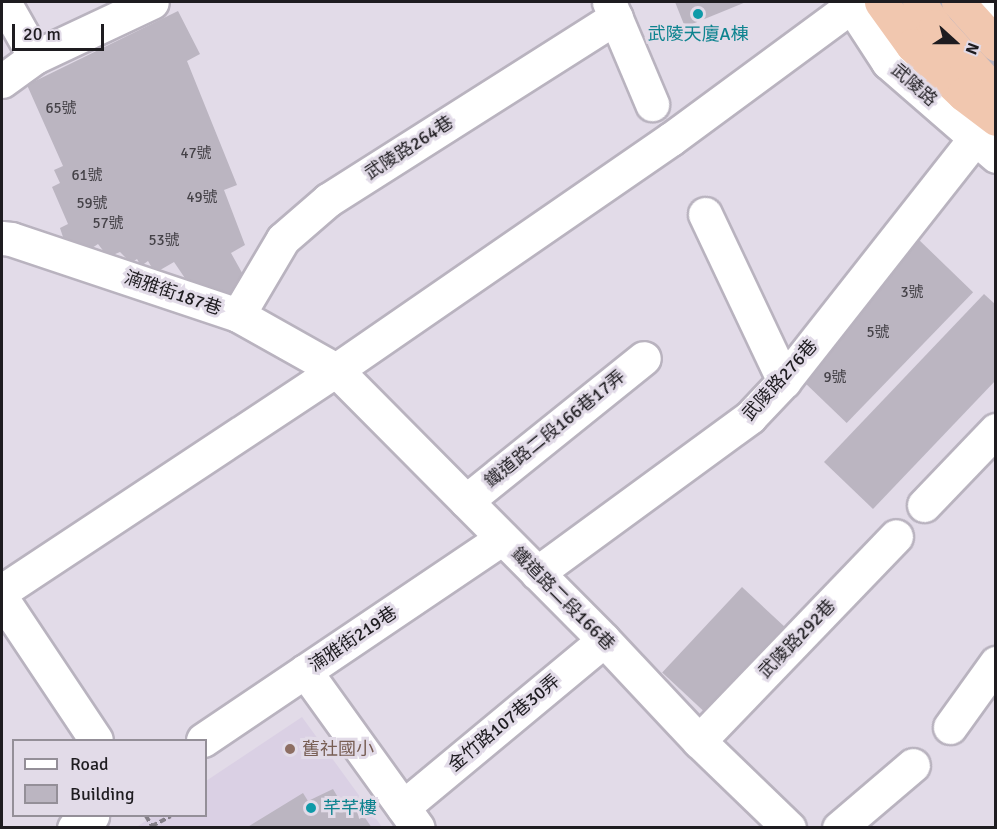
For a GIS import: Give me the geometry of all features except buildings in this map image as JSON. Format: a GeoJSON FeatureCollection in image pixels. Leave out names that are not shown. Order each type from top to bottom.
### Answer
{"type":"FeatureCollection","features":[{"type":"Feature","properties":{"kind":"highway"},"geometry":{"type":"LineString","coordinates":[[958,2],[996,44]]}},
{"type":"Feature","properties":{"kind":"highway"},"geometry":{"type":"LineString","coordinates":[[859,3],[912,45],[963,94],[989,138]]}},
{"type":"Feature","properties":{"kind":"highway"},"geometry":{"type":"LineString","coordinates":[[927,14],[996,79]]}},
{"type":"Feature","properties":{"kind":"highway"},"geometry":{"type":"LineString","coordinates":[[927,14],[996,93]]}},
{"type":"Feature","properties":{"kind":"street"},"geometry":{"type":"LineString","coordinates":[[4,2],[35,57]]}},
{"type":"Feature","properties":{"kind":"street"},"geometry":{"type":"LineString","coordinates":[[2,81],[35,57],[152,2]]}},
{"type":"Feature","properties":{"kind":"street"},"geometry":{"type":"LineString","coordinates":[[983,2],[996,14]]}},
{"type":"Feature","properties":{"kind":"street"},"geometry":{"type":"LineString","coordinates":[[2,591],[336,370],[671,139],[859,3]]}},
{"type":"Feature","properties":{"kind":"street","name":"武陵路264巷"},"geometry":{"type":"LineString","coordinates":[[238,315],[283,239],[328,200],[613,9],[652,104]]}},
{"type":"Feature","properties":{"kind":"street","name":"武陵路276巷"},"geometry":{"type":"LineString","coordinates":[[537,573],[750,417],[784,381],[989,138]]}},
{"type":"Feature","properties":{"kind":"street"},"geometry":{"type":"LineString","coordinates":[[705,214],[784,381]]}},
{"type":"Feature","properties":{"kind":"street","name":"湳雅街187巷"},"geometry":{"type":"LineString","coordinates":[[2,238],[11,239],[238,315],[336,370]]}},
{"type":"Feature","properties":{"kind":"street","name":"鐵道路二段166巷17弄"},"geometry":{"type":"LineString","coordinates":[[466,501],[644,358]]}},
{"type":"Feature","properties":{"kind":"street","name":"鐵道路二段166巷"},"geometry":{"type":"LineString","coordinates":[[336,370],[604,640],[699,741],[769,821]]}},
{"type":"Feature","properties":{"kind":"street"},"geometry":{"type":"LineString","coordinates":[[924,505],[996,430]]}},
{"type":"Feature","properties":{"kind":"street","name":"武陵路292巷"},"geometry":{"type":"LineString","coordinates":[[699,741],[896,536]]}},
{"type":"Feature","properties":{"kind":"street","name":"湳雅街219巷"},"geometry":{"type":"LineString","coordinates":[[206,739],[502,538]]}},
{"type":"Feature","properties":{"kind":"street"},"geometry":{"type":"LineString","coordinates":[[2,599],[95,739]]}},
{"type":"Feature","properties":{"kind":"street","name":"金竹路107巷30弄"},"geometry":{"type":"LineString","coordinates":[[411,817],[604,640]]}},
{"type":"Feature","properties":{"kind":"street"},"geometry":{"type":"LineString","coordinates":[[950,727],[996,663]]}},
{"type":"Feature","properties":{"kind":"street"},"geometry":{"type":"LineString","coordinates":[[305,671],[411,817]]}},
{"type":"Feature","properties":{"kind":"street"},"geometry":{"type":"LineString","coordinates":[[839,828],[913,765]]}},
{"type":"Feature","properties":{"kind":"street"},"geometry":{"type":"LineString","coordinates":[[74,828],[90,817]]}},
{"type":"Feature","properties":{"kind":"path"},"geometry":{"type":"LineString","coordinates":[[147,817],[152,826],[169,817]]}},
{"type":"Feature","properties":{"kind":"shaded area","name":"舊社國小"},"geometry":{"type":"Polygon","coordinates":[[[302,717],[382,827],[135,828],[152,817],[207,817],[207,780],[302,717]]]}},
{"type":"Feature","properties":{"kind":"place","name":"武陵天廈A棟"},"geometry":{"type":"Point","coordinates":[698,14]}},
{"type":"Feature","properties":{"kind":"place","name":"舊社國小"},"geometry":{"type":"Point","coordinates":[290,749]}},
{"type":"Feature","properties":{"kind":"place","name":"芊芊樓"},"geometry":{"type":"Point","coordinates":[311,808]}}]}
